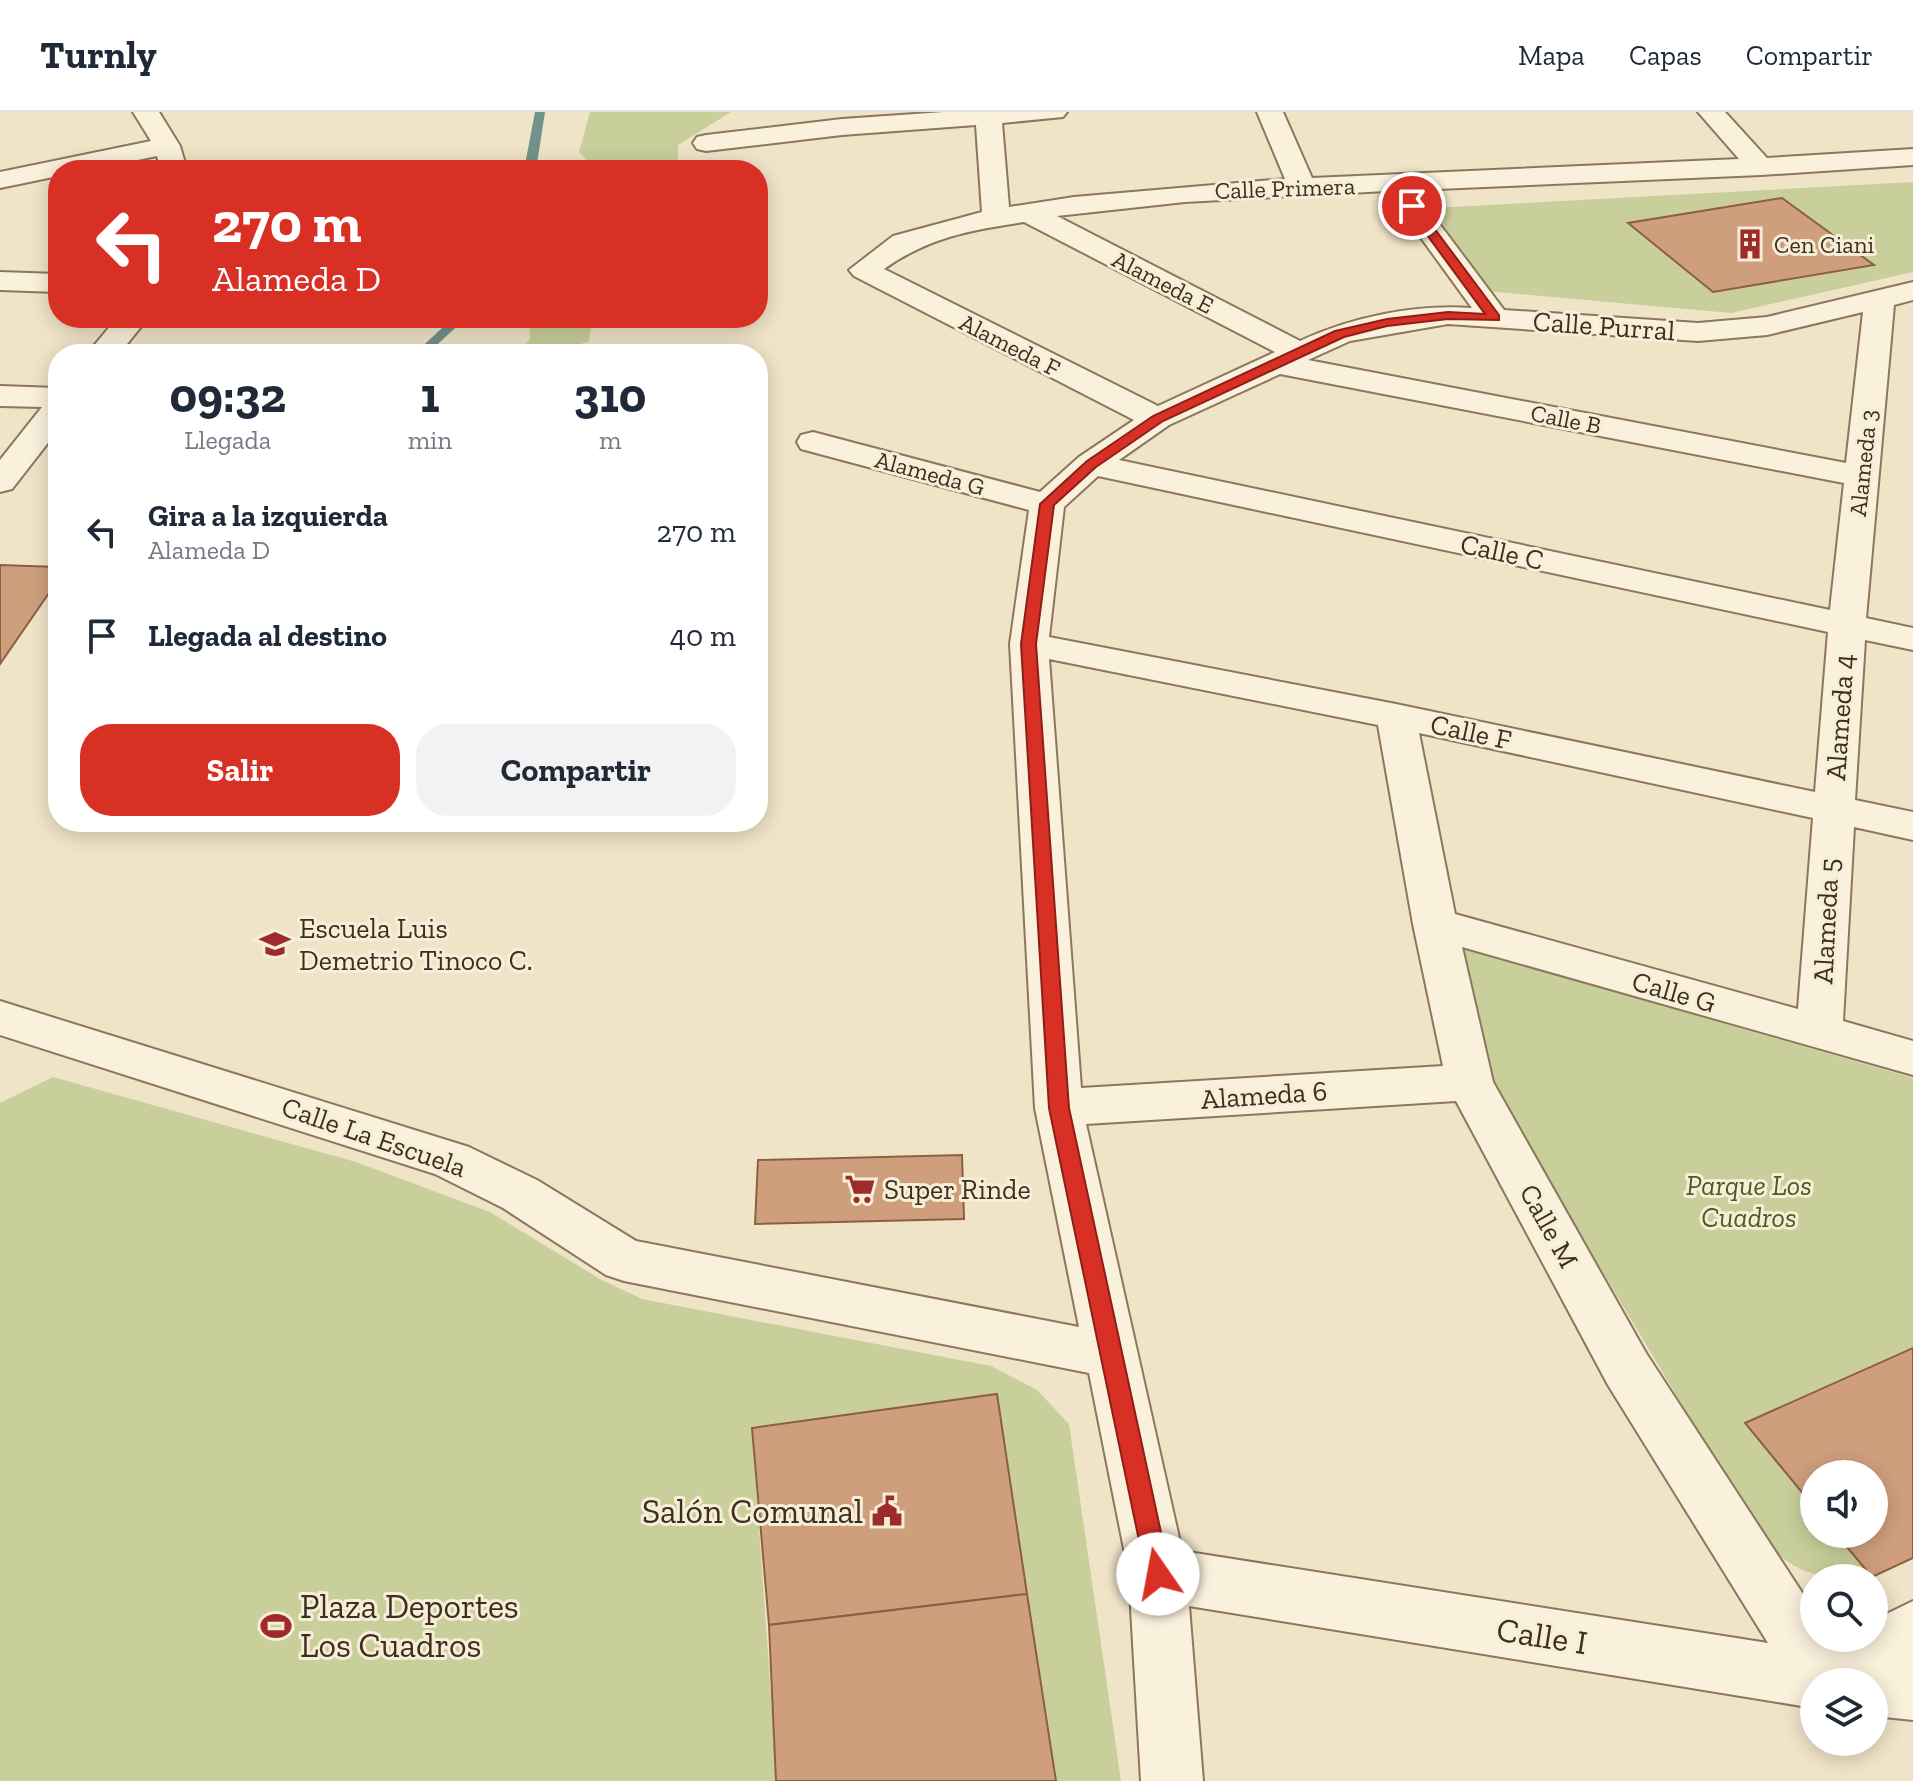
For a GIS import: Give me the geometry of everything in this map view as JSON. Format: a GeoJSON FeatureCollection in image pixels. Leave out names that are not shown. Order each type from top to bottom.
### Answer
{"type":"FeatureCollection","features":[{"type":"Feature","properties":{"kind":"street"},"geometry":{"type":"LineString","coordinates":[[146,112],[170,158]]}},
{"type":"Feature","properties":{"kind":"street"},"geometry":{"type":"LineString","coordinates":[[706,143],[840,119],[1054,112]]}},
{"type":"Feature","properties":{"kind":"street"},"geometry":{"type":"LineString","coordinates":[[1270,112],[1302,187]]}},
{"type":"Feature","properties":{"kind":"street"},"geometry":{"type":"LineString","coordinates":[[1711,112],[1761,167]]}},
{"type":"Feature","properties":{"kind":"street"},"geometry":{"type":"LineString","coordinates":[[988,115],[996,218]]}},
{"type":"Feature","properties":{"kind":"street","name":"Calle Primera"},"geometry":{"type":"LineString","coordinates":[[864,270],[869,262],[890,246],[926,234],[1027,212],[1138,196],[1913,157]]}},
{"type":"Feature","properties":{"kind":"street"},"geometry":{"type":"LineString","coordinates":[[0,180],[48,174]]}},
{"type":"Feature","properties":{"kind":"street"},"geometry":{"type":"LineString","coordinates":[[1396,184],[1495,318]]}},
{"type":"Feature","properties":{"kind":"street","name":"Alameda E"},"geometry":{"type":"LineString","coordinates":[[1027,212],[1286,357]]}},
{"type":"Feature","properties":{"kind":"street","name":"Alameda F"},"geometry":{"type":"LineString","coordinates":[[864,270],[1158,418]]}},
{"type":"Feature","properties":{"kind":"street"},"geometry":{"type":"LineString","coordinates":[[0,281],[48,283]]}},
{"type":"Feature","properties":{"kind":"street","name":"Calle Purral"},"geometry":{"type":"LineString","coordinates":[[1047,504],[1091,464],[1158,418],[1340,334],[1387,323],[1448,315],[1698,332],[1767,326],[1913,291]]}},
{"type":"Feature","properties":{"kind":"street","name":"Alameda 3"},"geometry":{"type":"LineString","coordinates":[[1847,625],[1879,300]]}},
{"type":"Feature","properties":{"kind":"street"},"geometry":{"type":"LineString","coordinates":[[111,344],[125,328]]}},
{"type":"Feature","properties":{"kind":"street","name":"Calle B"},"geometry":{"type":"LineString","coordinates":[[1286,357],[1860,476]]}},
{"type":"Feature","properties":{"kind":"street"},"geometry":{"type":"LineString","coordinates":[[0,396],[48,398]]}},
{"type":"Feature","properties":{"kind":"street"},"geometry":{"type":"LineString","coordinates":[[0,482],[48,421]]}},
{"type":"Feature","properties":{"kind":"street","name":"Alameda G"},"geometry":{"type":"LineString","coordinates":[[813,442],[1047,504]]}},
{"type":"Feature","properties":{"kind":"street","name":"Calle C"},"geometry":{"type":"LineString","coordinates":[[1091,464],[1913,639]]}},
{"type":"Feature","properties":{"kind":"street"},"geometry":{"type":"LineString","coordinates":[[1047,504],[1029,644],[1059,1108],[1158,1574],[1172,1781]]}},
{"type":"Feature","properties":{"kind":"street","name":"Alameda 4"},"geometry":{"type":"LineString","coordinates":[[1833,809],[1847,625]]}},
{"type":"Feature","properties":{"kind":"street","name":"Calle F"},"geometry":{"type":"LineString","coordinates":[[1029,644],[1396,716],[1913,826]]}},
{"type":"Feature","properties":{"kind":"street","name":"Calle M"},"geometry":{"type":"LineString","coordinates":[[1396,716],[1435,924],[1470,1082],[1627,1369],[1818,1668]]}},
{"type":"Feature","properties":{"kind":"street","name":"Alameda 5"},"geometry":{"type":"LineString","coordinates":[[1819,1033],[1833,809]]}},
{"type":"Feature","properties":{"kind":"street","name":"Calle G"},"geometry":{"type":"LineString","coordinates":[[1435,924],[1913,1058]]}},
{"type":"Feature","properties":{"kind":"street","name":"Calle La Escuela"},"geometry":{"type":"LineString","coordinates":[[0,1018],[452,1160],[520,1194],[624,1260],[1110,1355]]}},
{"type":"Feature","properties":{"kind":"street","name":"Alameda 6"},"geometry":{"type":"LineString","coordinates":[[1059,1108],[1470,1082]]}},
{"type":"Feature","properties":{"kind":"street","name":"Calle I"},"geometry":{"type":"LineString","coordinates":[[1158,1574],[1800,1678]]}},
{"type":"Feature","properties":{"kind":"street"},"geometry":{"type":"LineString","coordinates":[[1850,1668],[1913,1629]]}},
{"type":"Feature","properties":{"kind":"street"},"geometry":{"type":"LineString","coordinates":[[1888,1688],[1913,1691]]}},
{"type":"Feature","properties":{"kind":"green space"},"geometry":{"type":"Polygon","coordinates":[[[590,112],[731,112],[678,145],[678,160],[587,160],[579,152],[590,112]]]}},
{"type":"Feature","properties":{"kind":"green space"},"geometry":{"type":"Polygon","coordinates":[[[1913,182],[1913,272],[1731,313],[1485,291],[1433,208],[1913,182]],[[1782,198],[1629,224],[1714,292],[1873,265],[1782,198]]]}},
{"type":"Feature","properties":{"kind":"green space"},"geometry":{"type":"Polygon","coordinates":[[[529,328],[591,328],[589,341],[580,344],[526,344],[530,339],[529,328]]]}},
{"type":"Feature","properties":{"kind":"green space","name":"Parque Los Cuadros"},"geometry":{"type":"Polygon","coordinates":[[[1463,948],[1913,1078],[1913,1348],[1745,1423],[1800,1490],[1800,1548],[1848,1548],[1861,1564],[1800,1564],[1800,1568],[1761,1537],[1492,1087],[1463,948]]]}},
{"type":"Feature","properties":{"kind":"green space"},"geometry":{"type":"Polygon","coordinates":[[[53,1077],[356,1162],[490,1212],[600,1279],[642,1299],[991,1366],[1037,1390],[1069,1424],[1121,1781],[1056,1781],[996,1394],[752,1428],[777,1781],[0,1781],[0,1103],[53,1077]]]}},
{"type":"Feature","properties":{"kind":"building","name":"Cen Ciani"},"geometry":{"type":"Polygon","coordinates":[[[1782,198],[1874,265],[1713,292],[1628,223],[1782,198]]]}},
{"type":"Feature","properties":{"kind":"building"},"geometry":{"type":"Polygon","coordinates":[[[0,565],[48,567],[48,594],[0,664],[0,565]]]}},
{"type":"Feature","properties":{"kind":"building","name":"Super Rinde"},"geometry":{"type":"Polygon","coordinates":[[[962,1155],[964,1219],[755,1224],[758,1160],[962,1155]]]}},
{"type":"Feature","properties":{"kind":"building"},"geometry":{"type":"Polygon","coordinates":[[[1913,1348],[1913,1558],[1888,1570],[1888,1564],[1861,1564],[1848,1548],[1888,1548],[1888,1460],[1800,1460],[1800,1490],[1745,1423],[1913,1348]]]}},
{"type":"Feature","properties":{"kind":"building","name":"Salón Comunal"},"geometry":{"type":"Polygon","coordinates":[[[997,1394],[1027,1594],[769,1625],[752,1428],[997,1394]]]}},
{"type":"Feature","properties":{"kind":"building"},"geometry":{"type":"Polygon","coordinates":[[[1027,1594],[1056,1781],[776,1781],[769,1625],[1027,1594]]]}},
{"type":"Feature","properties":{"kind":"waterway"},"geometry":{"type":"LineString","coordinates":[[532,160],[540,112]]}},
{"type":"Feature","properties":{"kind":"waterway"},"geometry":{"type":"LineString","coordinates":[[431,344],[449,328]]}},
{"type":"Feature","properties":{"kind":"place","name":"Cen Ciani"},"geometry":{"type":"Point","coordinates":[1750,244]}},
{"type":"Feature","properties":{"kind":"place","name":"Escuela Luis Demetrio Tinoco C."},"geometry":{"type":"Point","coordinates":[275,944]}},
{"type":"Feature","properties":{"kind":"place","name":"Super Rinde"},"geometry":{"type":"Point","coordinates":[860,1189]}},
{"type":"Feature","properties":{"kind":"place","name":"Salón Comunal"},"geometry":{"type":"Point","coordinates":[887,1511]}},
{"type":"Feature","properties":{"kind":"place","name":"Plaza Deportes Los Cuadros"},"geometry":{"type":"Point","coordinates":[276,1626]}},
{"type":"Feature","properties":{"kind":"route"},"geometry":{"type":"LineString","coordinates":[[1158,1574],[1059,1108],[1029,644],[1047,504],[1091,464],[1158,418],[1340,334],[1387,323],[1448,315],[1495,318],[1412,206]]}}]}
